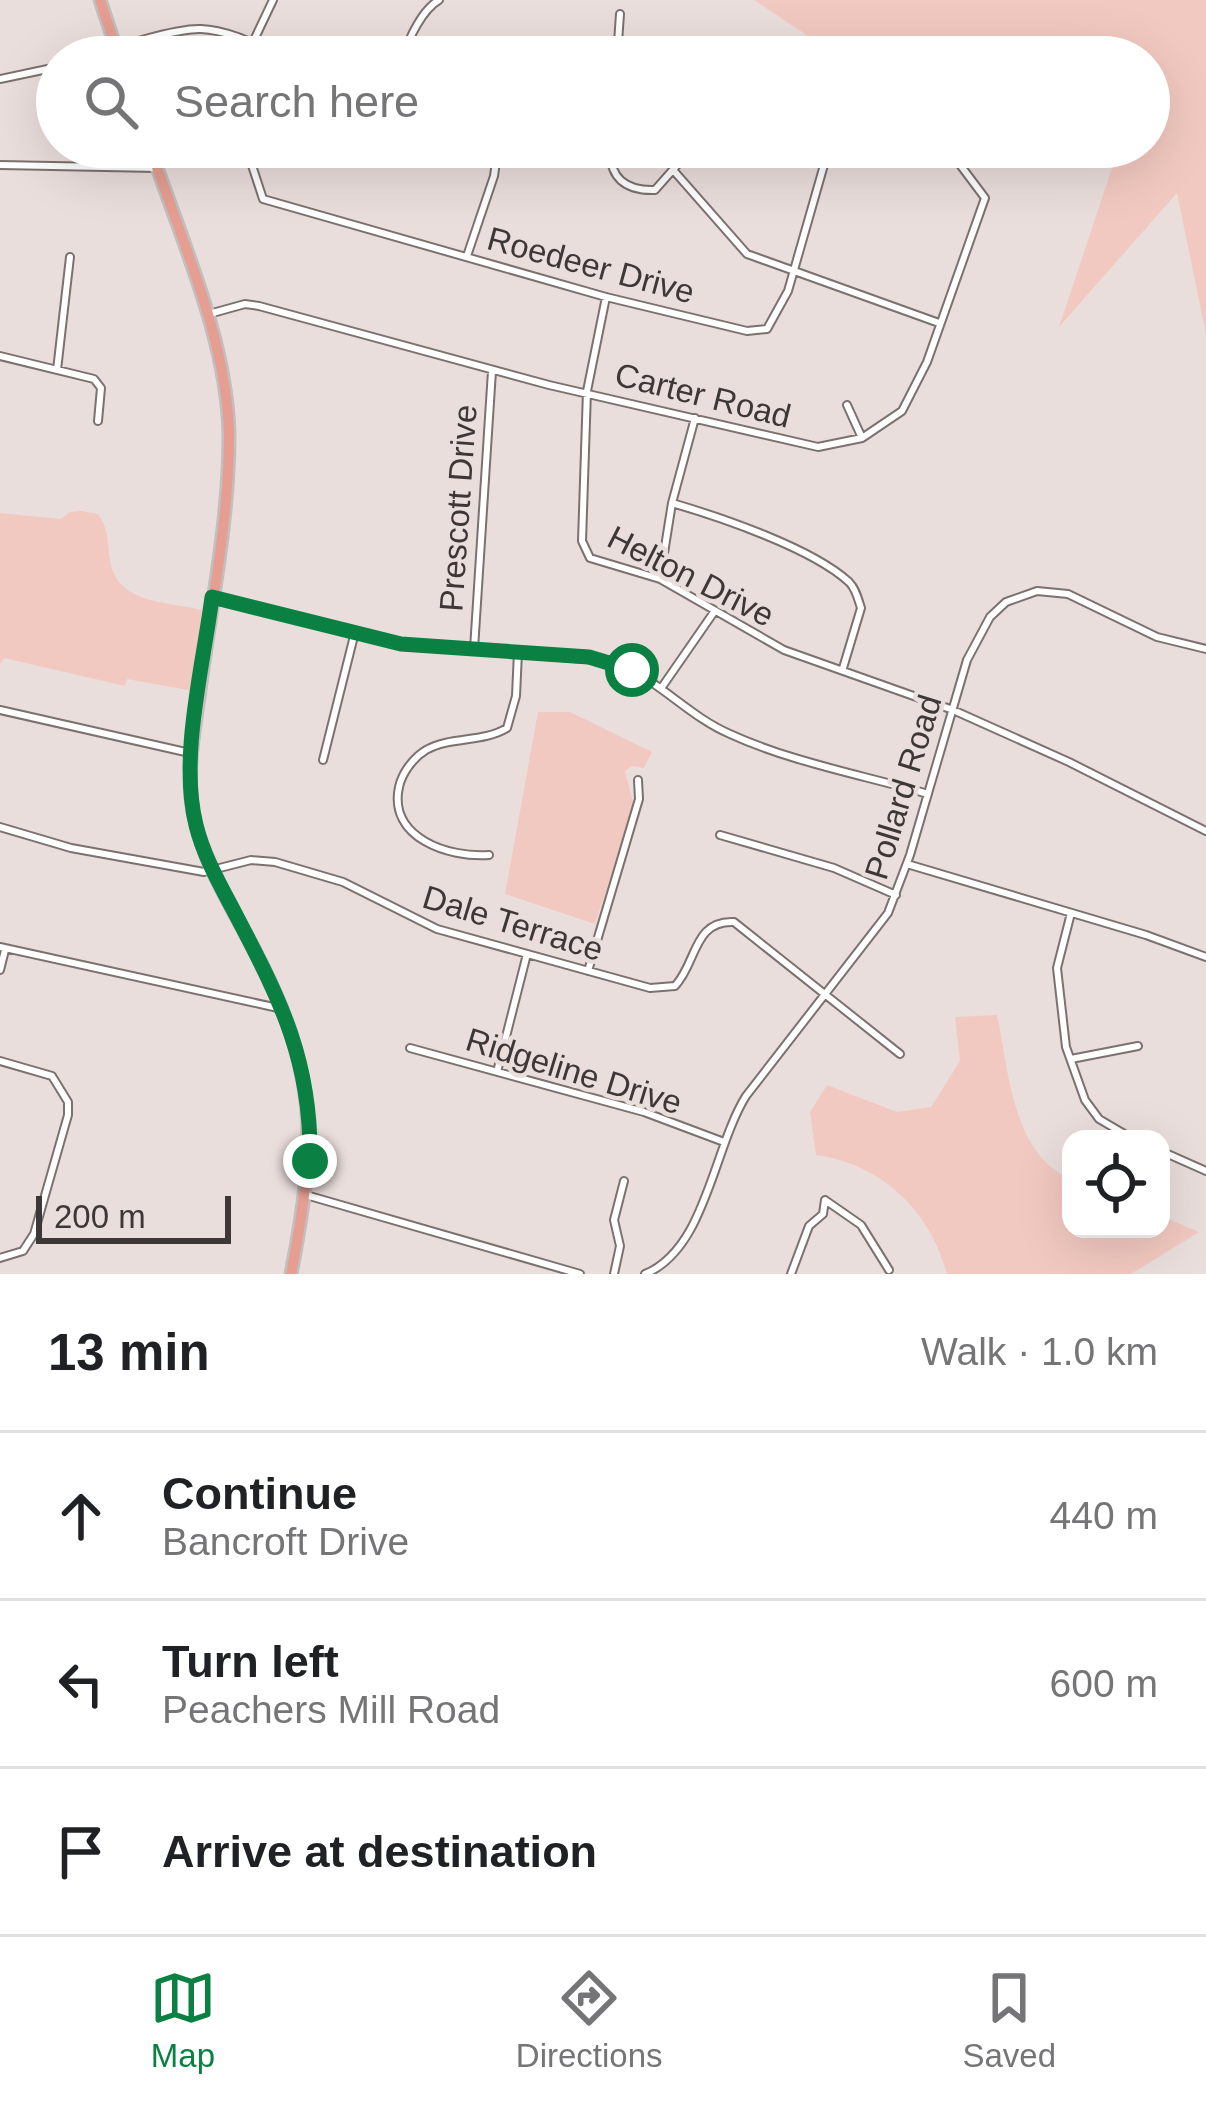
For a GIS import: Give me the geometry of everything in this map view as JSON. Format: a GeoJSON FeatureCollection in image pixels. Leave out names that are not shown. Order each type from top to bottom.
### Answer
{"type":"FeatureCollection","features":[{"type":"Feature","properties":{"kind":"main road"},"geometry":{"type":"LineString","coordinates":[[100,0],[112,36]]}},
{"type":"Feature","properties":{"kind":"main road"},"geometry":{"type":"LineString","coordinates":[[157,168],[206,315],[225,387],[229,434],[191,753],[194,818],[214,872],[284,1009],[305,1077],[309,1105],[306,1195],[291,1274]]}},
{"type":"Feature","properties":{"kind":"street"},"geometry":{"type":"LineString","coordinates":[[256,36],[273,0]]}},
{"type":"Feature","properties":{"kind":"street"},"geometry":{"type":"LineString","coordinates":[[412,36],[432,2]]}},
{"type":"Feature","properties":{"kind":"street"},"geometry":{"type":"LineString","coordinates":[[618,36],[620,14]]}},
{"type":"Feature","properties":{"kind":"street"},"geometry":{"type":"LineString","coordinates":[[175,36],[202,28],[229,36]]}},
{"type":"Feature","properties":{"kind":"street"},"geometry":{"type":"LineString","coordinates":[[0,79],[36,73]]}},
{"type":"Feature","properties":{"kind":"street"},"geometry":{"type":"LineString","coordinates":[[0,165],[36,166]]}},
{"type":"Feature","properties":{"kind":"street","name":"Roedeer Drive"},"geometry":{"type":"LineString","coordinates":[[253,168],[263,199],[606,298],[747,331],[767,329],[788,291],[823,168]]}},
{"type":"Feature","properties":{"kind":"street"},"geometry":{"type":"LineString","coordinates":[[467,256],[495,168]]}},
{"type":"Feature","properties":{"kind":"street"},"geometry":{"type":"LineString","coordinates":[[612,168],[620,183],[637,190],[655,190],[676,168]]}},
{"type":"Feature","properties":{"kind":"street"},"geometry":{"type":"LineString","coordinates":[[847,405],[862,438],[902,411],[920,381],[985,198],[962,168]]}},
{"type":"Feature","properties":{"kind":"street"},"geometry":{"type":"LineString","coordinates":[[674,171],[747,254],[939,323]]}},
{"type":"Feature","properties":{"kind":"street"},"geometry":{"type":"LineString","coordinates":[[57,370],[70,257]]}},
{"type":"Feature","properties":{"kind":"street","name":"Helton Drive"},"geometry":{"type":"LineString","coordinates":[[606,298],[586,391],[582,541],[590,558],[660,579],[784,650],[953,710],[1069,761],[1206,831]]}},
{"type":"Feature","properties":{"kind":"street","name":"Carter Road"},"geometry":{"type":"LineString","coordinates":[[206,315],[245,304],[259,306],[492,370],[818,447],[862,438]]}},
{"type":"Feature","properties":{"kind":"street"},"geometry":{"type":"LineString","coordinates":[[0,356],[91,378],[100,385],[98,421]]}},
{"type":"Feature","properties":{"kind":"street","name":"Prescott Drive"},"geometry":{"type":"LineString","coordinates":[[474,649],[492,370]]}},
{"type":"Feature","properties":{"kind":"street"},"geometry":{"type":"LineString","coordinates":[[660,579],[672,503],[695,418]]}},
{"type":"Feature","properties":{"kind":"street"},"geometry":{"type":"LineString","coordinates":[[672,503],[758,533],[848,581],[861,608],[843,668]]}},
{"type":"Feature","properties":{"kind":"street","name":"Pollard Road"},"geometry":{"type":"LineString","coordinates":[[645,1274],[668,1262],[683,1244],[746,1096],[876,930],[896,895],[968,660],[990,616],[1006,602],[1037,591],[1068,594],[1157,637],[1206,649]]}},
{"type":"Feature","properties":{"kind":"street"},"geometry":{"type":"LineString","coordinates":[[212,597],[401,644],[610,662],[661,688],[686,710],[734,736],[928,794]]}},
{"type":"Feature","properties":{"kind":"street"},"geometry":{"type":"LineString","coordinates":[[661,688],[714,611]]}},
{"type":"Feature","properties":{"kind":"street"},"geometry":{"type":"LineString","coordinates":[[323,760],[356,632]]}},
{"type":"Feature","properties":{"kind":"street"},"geometry":{"type":"LineString","coordinates":[[489,855],[467,856],[412,833],[400,818],[396,800],[401,778],[428,749],[496,735],[507,728],[518,652]]}},
{"type":"Feature","properties":{"kind":"street"},"geometry":{"type":"LineString","coordinates":[[0,710],[191,753]]}},
{"type":"Feature","properties":{"kind":"street"},"geometry":{"type":"LineString","coordinates":[[588,971],[639,799],[638,780]]}},
{"type":"Feature","properties":{"kind":"street","name":"Dale Terrace"},"geometry":{"type":"LineString","coordinates":[[0,827],[71,848],[214,872],[251,860],[274,862],[343,882],[437,929],[650,988],[670,988],[684,976],[707,928],[728,922],[746,928],[825,992]]}},
{"type":"Feature","properties":{"kind":"street"},"geometry":{"type":"LineString","coordinates":[[720,835],[835,868],[896,895]]}},
{"type":"Feature","properties":{"kind":"street"},"geometry":{"type":"LineString","coordinates":[[907,864],[1206,957]]}},
{"type":"Feature","properties":{"kind":"street"},"geometry":{"type":"LineString","coordinates":[[1071,913],[1057,968],[1060,1020],[1085,1100],[1099,1119],[1118,1130]]}},
{"type":"Feature","properties":{"kind":"street"},"geometry":{"type":"LineString","coordinates":[[0,970],[3,948],[284,1009]]}},
{"type":"Feature","properties":{"kind":"street"},"geometry":{"type":"LineString","coordinates":[[497,1072],[526,954]]}},
{"type":"Feature","properties":{"kind":"street"},"geometry":{"type":"LineString","coordinates":[[825,992],[900,1054]]}},
{"type":"Feature","properties":{"kind":"street"},"geometry":{"type":"LineString","coordinates":[[1071,1059],[1138,1046]]}},
{"type":"Feature","properties":{"kind":"street","name":"Ridgeline Drive"},"geometry":{"type":"LineString","coordinates":[[410,1048],[644,1112],[724,1142]]}},
{"type":"Feature","properties":{"kind":"street"},"geometry":{"type":"LineString","coordinates":[[0,1061],[52,1076],[62,1087],[69,1108],[34,1234],[16,1256],[0,1258]]}},
{"type":"Feature","properties":{"kind":"street"},"geometry":{"type":"LineString","coordinates":[[1170,1155],[1206,1171]]}},
{"type":"Feature","properties":{"kind":"street"},"geometry":{"type":"LineString","coordinates":[[614,1274],[620,1246],[614,1220],[624,1181]]}},
{"type":"Feature","properties":{"kind":"street"},"geometry":{"type":"LineString","coordinates":[[306,1195],[580,1274]]}},
{"type":"Feature","properties":{"kind":"street"},"geometry":{"type":"LineString","coordinates":[[791,1274],[809,1226],[823,1214],[825,1200],[861,1225],[889,1270]]}},
{"type":"Feature","properties":{"kind":"shaded area"},"geometry":{"type":"Polygon","coordinates":[[[754,0],[1206,0],[1206,334],[1177,193],[1059,327],[1112,168],[1170,168],[1170,36],[808,36],[754,0]]]}},
{"type":"Feature","properties":{"kind":"shaded area"},"geometry":{"type":"Polygon","coordinates":[[[82,511],[101,519],[114,574],[122,585],[144,598],[202,610],[193,691],[127,679],[125,686],[4,658],[0,665],[0,513],[61,519],[82,511]]]}},
{"type":"Feature","properties":{"kind":"shaded area"},"geometry":{"type":"Polygon","coordinates":[[[538,712],[570,712],[652,752],[644,768],[632,766],[625,771],[634,806],[595,924],[505,894],[538,712]]]}},
{"type":"Feature","properties":{"kind":"shaded area"},"geometry":{"type":"Polygon","coordinates":[[[997,1015],[1010,1085],[1025,1131],[1036,1151],[1062,1174],[1062,1238],[1170,1238],[1170,1220],[1199,1232],[1131,1274],[947,1274],[928,1230],[900,1194],[862,1168],[816,1155],[810,1112],[827,1085],[897,1112],[931,1107],[960,1061],[955,1017],[997,1015]]]}},
{"type":"Feature","properties":{"kind":"route"},"geometry":{"type":"LineString","coordinates":[[310,1161],[309,1105],[292,1032],[203,848],[191,801],[191,753],[212,597],[401,644],[589,657],[632,670]]}}]}
